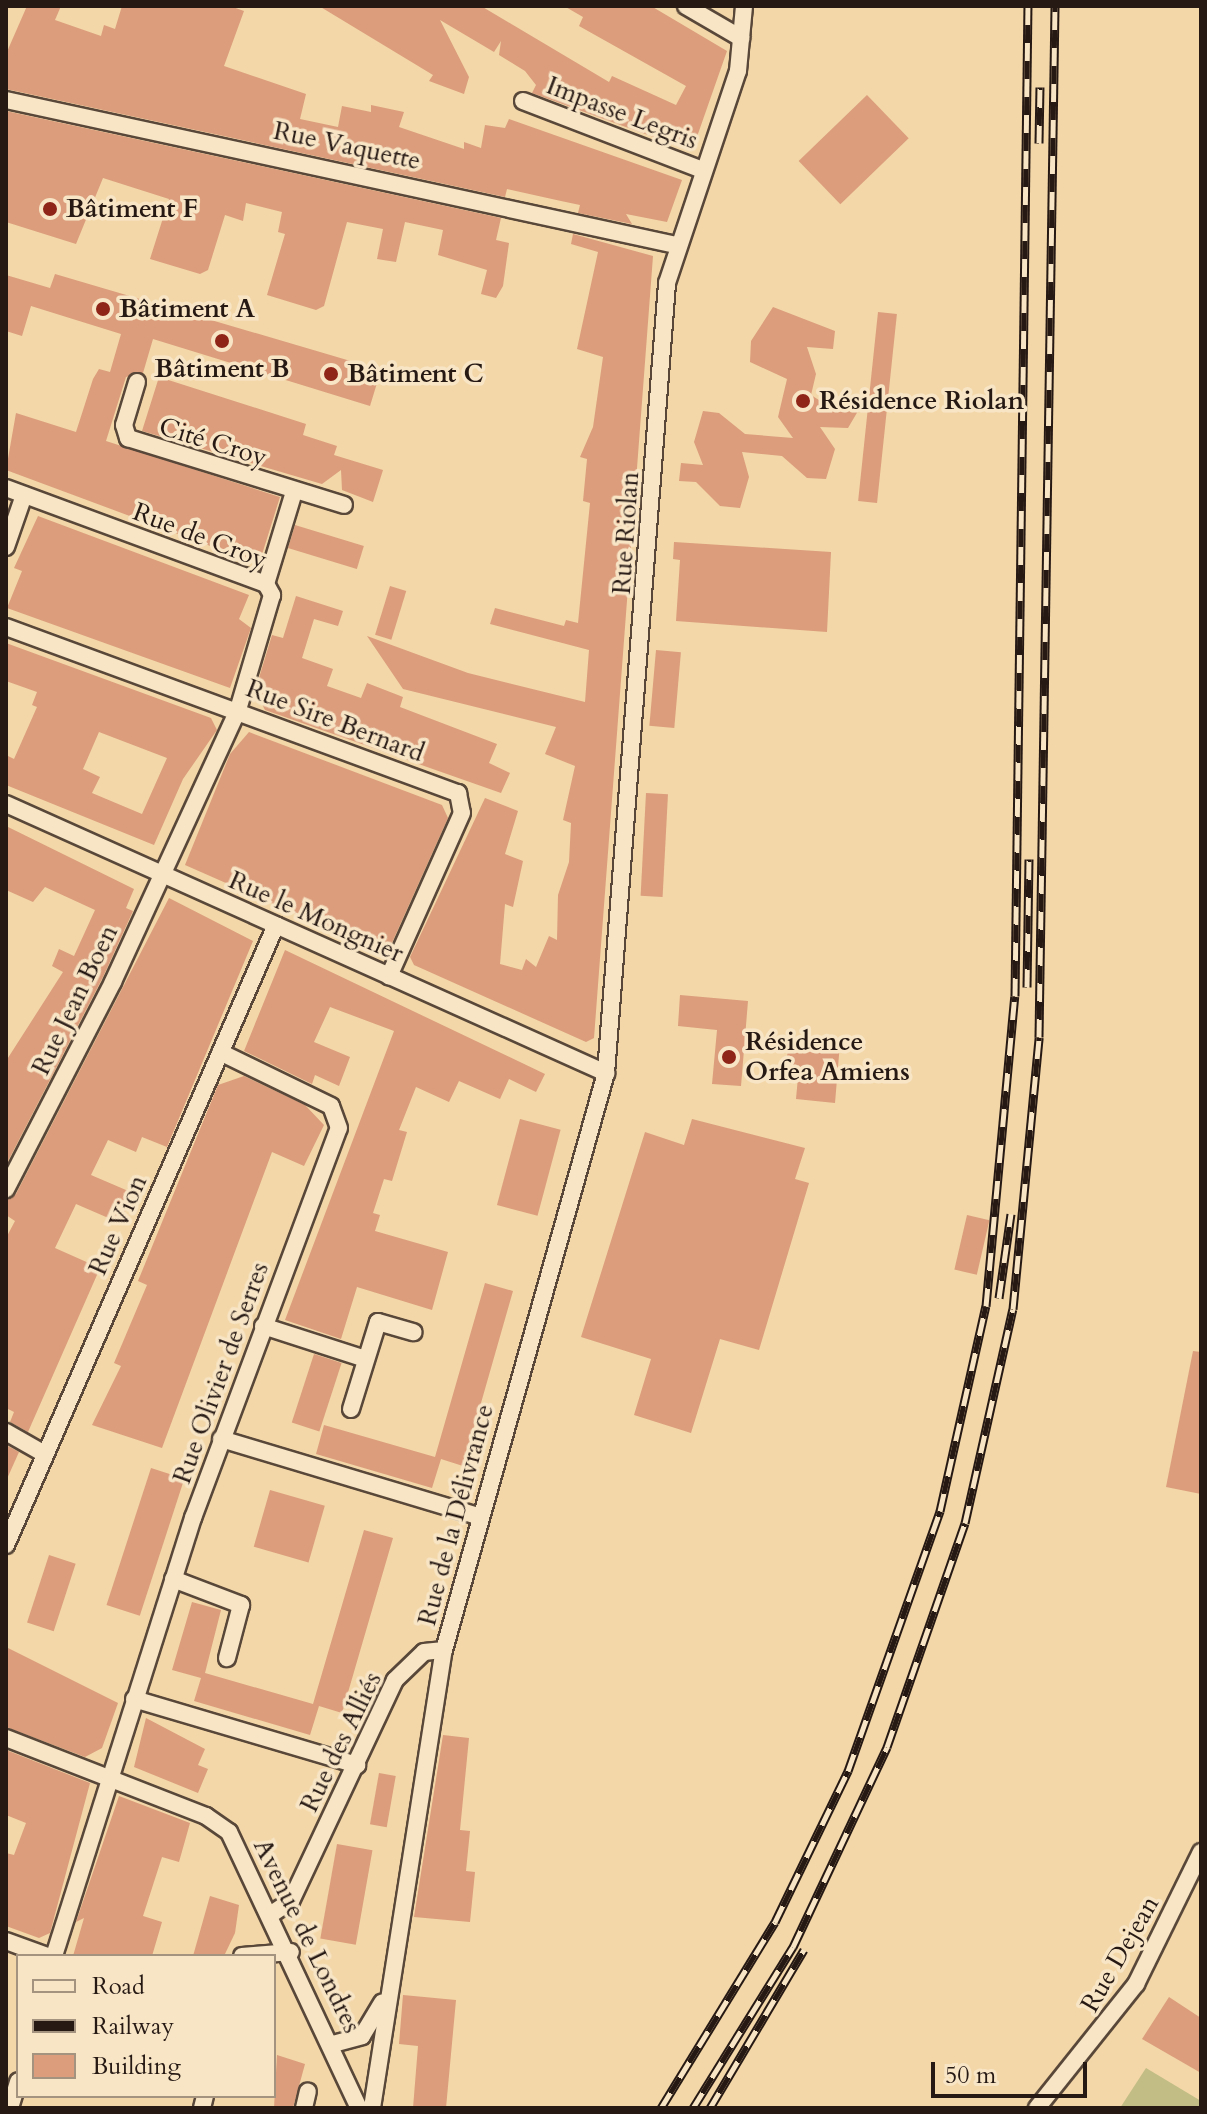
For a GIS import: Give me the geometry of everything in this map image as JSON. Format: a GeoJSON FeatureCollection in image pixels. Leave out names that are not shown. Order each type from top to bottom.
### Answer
{"type":"FeatureCollection","features":[{"type":"Feature","properties":{"kind":"street"},"geometry":{"type":"LineString","coordinates":[[686,6],[741,38]]}},
{"type":"Feature","properties":{"kind":"street","name":"Rue Riolan"},"geometry":{"type":"LineString","coordinates":[[606,1073],[667,283],[676,245],[738,71],[744,6]]}},
{"type":"Feature","properties":{"kind":"street","name":"Rue Vaquette"},"geometry":{"type":"LineString","coordinates":[[6,100],[676,245]]}},
{"type":"Feature","properties":{"kind":"street","name":"Impasse Legris"},"geometry":{"type":"LineString","coordinates":[[523,101],[703,170]]}},
{"type":"Feature","properties":{"kind":"street","name":"Cité Croy"},"geometry":{"type":"LineString","coordinates":[[137,382],[124,425],[128,438],[344,505]]}},
{"type":"Feature","properties":{"kind":"street","name":"Rue de Croy"},"geometry":{"type":"LineString","coordinates":[[6,488],[266,584],[271,610],[238,710],[162,873]]}},
{"type":"Feature","properties":{"kind":"street","name":"Cité Croy"},"geometry":{"type":"LineString","coordinates":[[266,584],[294,492]]}},
{"type":"Feature","properties":{"kind":"street"},"geometry":{"type":"LineString","coordinates":[[6,547],[24,495]]}},
{"type":"Feature","properties":{"kind":"street","name":"Rue Sire Bernard"},"geometry":{"type":"LineString","coordinates":[[6,627],[458,793],[462,813],[389,976]]}},
{"type":"Feature","properties":{"kind":"street","name":"Rue le Mongnier"},"geometry":{"type":"LineString","coordinates":[[6,804],[606,1073]]}},
{"type":"Feature","properties":{"kind":"street","name":"Rue Jean Boen"},"geometry":{"type":"LineString","coordinates":[[6,1189],[162,873]]}},
{"type":"Feature","properties":{"kind":"street","name":"Rue Vion"},"geometry":{"type":"LineString","coordinates":[[6,1545],[43,1453],[276,925]]}},
{"type":"Feature","properties":{"kind":"street","name":"Rue Olivier de Serres"},"geometry":{"type":"LineString","coordinates":[[55,1954],[108,1777],[221,1439],[339,1128],[338,1114],[220,1052]]}},
{"type":"Feature","properties":{"kind":"street","name":"Rue de la Délivrance"},"geometry":{"type":"LineString","coordinates":[[372,2108],[444,1650],[477,1516],[606,1073]]}},
{"type":"Feature","properties":{"kind":"street"},"geometry":{"type":"LineString","coordinates":[[351,1409],[378,1322],[414,1332]]}},
{"type":"Feature","properties":{"kind":"street"},"geometry":{"type":"LineString","coordinates":[[263,1326],[366,1359]]}},
{"type":"Feature","properties":{"kind":"street"},"geometry":{"type":"LineString","coordinates":[[6,1432],[43,1453]]}},
{"type":"Feature","properties":{"kind":"street"},"geometry":{"type":"LineString","coordinates":[[221,1439],[477,1516]]}},
{"type":"Feature","properties":{"kind":"street"},"geometry":{"type":"LineString","coordinates":[[173,1579],[241,1605],[227,1658]]}},
{"type":"Feature","properties":{"kind":"street","name":"Rue des Alliés"},"geometry":{"type":"LineString","coordinates":[[273,1913],[291,1901],[395,1680],[424,1652],[444,1650]]}},
{"type":"Feature","properties":{"kind":"street"},"geometry":{"type":"LineString","coordinates":[[134,1699],[357,1765]]}},
{"type":"Feature","properties":{"kind":"street","name":"Avenue de Londres"},"geometry":{"type":"LineString","coordinates":[[6,1738],[108,1777],[229,1832],[273,1913],[359,2108]]}},
{"type":"Feature","properties":{"kind":"street","name":"Rue Dejean"},"geometry":{"type":"LineString","coordinates":[[1037,2108],[1136,1984],[1201,1852]]}},
{"type":"Feature","properties":{"kind":"street"},"geometry":{"type":"LineString","coordinates":[[6,1941],[42,1954]]}},
{"type":"Feature","properties":{"kind":"street"},"geometry":{"type":"LineString","coordinates":[[266,1954],[291,1952]]}},
{"type":"Feature","properties":{"kind":"street","name":"Rue de la Délivrance"},"geometry":{"type":"LineString","coordinates":[[333,2044],[362,2036],[374,2023],[391,1977]]}},
{"type":"Feature","properties":{"kind":"street"},"geometry":{"type":"LineString","coordinates":[[10,2108],[16,2088]]}},
{"type":"Feature","properties":{"kind":"street"},"geometry":{"type":"LineString","coordinates":[[304,2108],[308,2091]]}},
{"type":"Feature","properties":{"kind":"shaded area"},"geometry":{"type":"Polygon","coordinates":[[[1146,2068],[1201,2101],[1201,2108],[1120,2108],[1146,2068]]]}},
{"type":"Feature","properties":{"kind":"building"},"geometry":{"type":"Polygon","coordinates":[[[27,6],[61,6],[55,20],[101,36],[104,25],[115,29],[122,6],[230,6],[244,11],[224,66],[306,94],[300,119],[338,127],[342,106],[371,112],[371,105],[404,112],[399,127],[464,149],[464,142],[481,148],[485,125],[505,128],[509,119],[682,180],[667,222],[626,214],[632,224],[578,213],[580,205],[507,189],[505,197],[6,89],[6,54],[27,6]]]}},
{"type":"Feature","properties":{"kind":"building"},"geometry":{"type":"Polygon","coordinates":[[[319,6],[481,6],[609,82],[612,76],[676,105],[686,86],[579,26],[583,17],[564,6],[651,6],[727,51],[692,151],[532,93],[536,85],[525,71],[499,55],[501,41],[494,52],[440,20],[469,77],[464,94],[429,81],[433,75],[319,6]]]}},
{"type":"Feature","properties":{"kind":"building"},"geometry":{"type":"Polygon","coordinates":[[[867,95],[909,138],[840,204],[799,161],[867,95]]]}},
{"type":"Feature","properties":{"kind":"building"},"geometry":{"type":"Polygon","coordinates":[[[6,111],[501,218],[496,240],[509,243],[503,286],[496,298],[481,294],[487,270],[438,255],[443,230],[405,222],[396,262],[377,259],[383,229],[347,222],[324,306],[316,310],[267,295],[285,234],[278,232],[282,212],[246,203],[243,221],[225,215],[208,270],[200,274],[150,259],[169,199],[103,178],[76,244],[6,222],[6,111]]]}},
{"type":"Feature","properties":{"kind":"building"},"geometry":{"type":"Polygon","coordinates":[[[573,234],[653,256],[594,1038],[586,1042],[414,965],[410,957],[485,798],[518,811],[505,854],[523,861],[513,907],[505,904],[500,964],[522,970],[526,959],[536,967],[549,936],[557,940],[558,895],[569,862],[571,823],[563,820],[575,766],[545,754],[556,727],[403,689],[367,636],[468,673],[585,702],[589,650],[490,624],[495,608],[564,626],[566,620],[578,623],[590,503],[583,501],[587,459],[580,457],[593,427],[603,357],[577,349],[598,252],[571,244],[573,234]]]}},
{"type":"Feature","properties":{"kind":"building"},"geometry":{"type":"Polygon","coordinates":[[[55,274],[381,370],[370,406],[153,339],[143,373],[126,377],[106,441],[280,497],[259,564],[6,470],[16,413],[76,432],[93,379],[99,369],[110,372],[121,334],[31,306],[22,336],[6,331],[6,275],[50,288],[55,274]]]}},
{"type":"Feature","properties":{"kind":"building","name":"Résidence Riolan"},"geometry":{"type":"Polygon","coordinates":[[[773,307],[835,331],[833,349],[807,347],[816,374],[811,395],[833,409],[858,411],[848,428],[820,427],[835,449],[826,479],[807,478],[782,456],[742,452],[749,477],[740,508],[720,506],[696,482],[679,481],[681,463],[703,465],[694,442],[703,411],[719,413],[745,434],[793,438],[778,417],[787,379],[750,362],[751,341],[773,307]]]}},
{"type":"Feature","properties":{"kind":"building"},"geometry":{"type":"Polygon","coordinates":[[[878,312],[897,314],[877,503],[858,501],[878,312]]]}},
{"type":"Feature","properties":{"kind":"building"},"geometry":{"type":"Polygon","coordinates":[[[159,377],[306,424],[303,435],[337,446],[334,455],[383,470],[373,502],[342,490],[341,470],[322,484],[142,431],[159,377]]]}},
{"type":"Feature","properties":{"kind":"building"},"geometry":{"type":"Polygon","coordinates":[[[38,516],[249,595],[239,619],[251,628],[230,688],[7,608],[22,571],[14,568],[38,516]]]}},
{"type":"Feature","properties":{"kind":"building"},"geometry":{"type":"Polygon","coordinates":[[[295,525],[364,546],[357,569],[288,548],[295,525]]]}},
{"type":"Feature","properties":{"kind":"building"},"geometry":{"type":"Polygon","coordinates":[[[674,542],[831,552],[827,632],[676,621],[680,560],[673,559],[674,542]]]}},
{"type":"Feature","properties":{"kind":"building"},"geometry":{"type":"Polygon","coordinates":[[[390,586],[406,591],[391,640],[375,635],[390,586]]]}},
{"type":"Feature","properties":{"kind":"building"},"geometry":{"type":"Polygon","coordinates":[[[296,596],[343,611],[338,626],[314,619],[302,658],[333,669],[327,686],[361,698],[367,683],[403,697],[400,707],[497,744],[489,763],[510,773],[501,793],[265,710],[255,691],[272,635],[283,638],[296,596]]]}},
{"type":"Feature","properties":{"kind":"building"},"geometry":{"type":"Polygon","coordinates":[[[6,643],[211,718],[217,730],[183,779],[154,845],[6,785],[6,755],[14,759],[37,707],[32,705],[37,692],[6,681],[6,643]],[[99,732],[83,769],[100,777],[92,793],[142,814],[167,758],[99,732]]]}},
{"type":"Feature","properties":{"kind":"building"},"geometry":{"type":"Polygon","coordinates":[[[656,650],[681,652],[674,728],[649,726],[656,650]]]}},
{"type":"Feature","properties":{"kind":"building"},"geometry":{"type":"Polygon","coordinates":[[[249,732],[442,805],[448,818],[391,945],[378,950],[185,865],[230,754],[249,732]]]}},
{"type":"Feature","properties":{"kind":"building"},"geometry":{"type":"Polygon","coordinates":[[[646,793],[668,794],[663,897],[641,896],[646,793]]]}},
{"type":"Feature","properties":{"kind":"building"},"geometry":{"type":"Polygon","coordinates":[[[6,826],[134,889],[126,908],[133,911],[103,977],[6,1165],[6,1061],[63,972],[52,966],[59,949],[74,956],[95,910],[45,887],[33,902],[6,890],[6,826]]]}},
{"type":"Feature","properties":{"kind":"building"},"geometry":{"type":"Polygon","coordinates":[[[169,898],[253,941],[167,1147],[142,1137],[136,1152],[108,1140],[91,1175],[133,1193],[120,1223],[76,1204],[55,1248],[100,1268],[28,1432],[10,1422],[14,1412],[6,1408],[6,1238],[15,1221],[6,1215],[6,1200],[16,1194],[169,898]]]}},
{"type":"Feature","properties":{"kind":"building"},"geometry":{"type":"Polygon","coordinates":[[[285,950],[545,1074],[536,1092],[509,1079],[500,1099],[459,1081],[449,1102],[416,1087],[399,1130],[407,1132],[392,1181],[384,1179],[373,1213],[380,1215],[375,1231],[448,1252],[432,1310],[357,1287],[341,1339],[285,1320],[394,1031],[330,1007],[314,1042],[350,1057],[339,1086],[315,1075],[312,1084],[244,1051],[285,950]]]}},
{"type":"Feature","properties":{"kind":"building","name":"Résidence Orfea Amiens"},"geometry":{"type":"Polygon","coordinates":[[[680,995],[748,1001],[741,1086],[712,1084],[717,1030],[678,1026],[680,995]]]}},
{"type":"Feature","properties":{"kind":"building"},"geometry":{"type":"Polygon","coordinates":[[[789,1039],[840,1043],[835,1103],[796,1099],[798,1077],[785,1076],[789,1039]]]}},
{"type":"Feature","properties":{"kind":"building"},"geometry":{"type":"Polygon","coordinates":[[[244,1076],[305,1105],[324,1125],[304,1166],[272,1152],[162,1448],[92,1425],[121,1366],[114,1363],[147,1285],[138,1281],[218,1085],[244,1076]]]}},
{"type":"Feature","properties":{"kind":"building"},"geometry":{"type":"Polygon","coordinates":[[[520,1119],[561,1130],[538,1216],[497,1205],[520,1119]]]}},
{"type":"Feature","properties":{"kind":"building"},"geometry":{"type":"Polygon","coordinates":[[[692,1119],[805,1148],[795,1179],[809,1183],[759,1350],[720,1339],[691,1433],[634,1415],[651,1359],[581,1337],[645,1132],[684,1145],[692,1119]]]}},
{"type":"Feature","properties":{"kind":"building"},"geometry":{"type":"Polygon","coordinates":[[[967,1215],[989,1220],[977,1275],[954,1270],[967,1215]]]}},
{"type":"Feature","properties":{"kind":"building"},"geometry":{"type":"Polygon","coordinates":[[[485,1283],[513,1291],[463,1466],[441,1459],[432,1488],[316,1454],[324,1425],[435,1457],[485,1283]]]}},
{"type":"Feature","properties":{"kind":"building"},"geometry":{"type":"Polygon","coordinates":[[[1193,1351],[1201,1352],[1201,1494],[1166,1487],[1193,1351]]]}},
{"type":"Feature","properties":{"kind":"building"},"geometry":{"type":"Polygon","coordinates":[[[314,1354],[342,1363],[319,1431],[292,1422],[314,1354]]]}},
{"type":"Feature","properties":{"kind":"building"},"geometry":{"type":"Polygon","coordinates":[[[6,1445],[19,1452],[6,1481],[6,1445]]]}},
{"type":"Feature","properties":{"kind":"building"},"geometry":{"type":"Polygon","coordinates":[[[151,1468],[184,1479],[140,1616],[107,1605],[151,1468]]]}},
{"type":"Feature","properties":{"kind":"building"},"geometry":{"type":"Polygon","coordinates":[[[270,1490],[325,1506],[309,1562],[254,1547],[270,1490]]]}},
{"type":"Feature","properties":{"kind":"building"},"geometry":{"type":"Polygon","coordinates":[[[364,1530],[393,1538],[342,1713],[319,1706],[310,1735],[194,1701],[201,1678],[172,1670],[192,1602],[221,1610],[205,1673],[313,1704],[364,1530]]]}},
{"type":"Feature","properties":{"kind":"building"},"geometry":{"type":"Polygon","coordinates":[[[49,1555],[76,1564],[54,1631],[27,1623],[49,1555]]]}},
{"type":"Feature","properties":{"kind":"building"},"geometry":{"type":"Polygon","coordinates":[[[6,1647],[118,1703],[102,1748],[85,1757],[6,1727],[6,1647]]]}},
{"type":"Feature","properties":{"kind":"building"},"geometry":{"type":"Polygon","coordinates":[[[146,1718],[205,1749],[198,1765],[208,1769],[198,1793],[134,1767],[146,1718]]]}},
{"type":"Feature","properties":{"kind":"building"},"geometry":{"type":"Polygon","coordinates":[[[443,1735],[469,1738],[460,1830],[470,1831],[466,1871],[475,1872],[470,1922],[414,1917],[443,1735]]]}},
{"type":"Feature","properties":{"kind":"building"},"geometry":{"type":"Polygon","coordinates":[[[6,1750],[90,1783],[50,1933],[39,1938],[6,1926],[6,1853],[14,1855],[26,1823],[6,1815],[6,1750]]]}},
{"type":"Feature","properties":{"kind":"building"},"geometry":{"type":"Polygon","coordinates":[[[379,1773],[396,1776],[387,1827],[370,1824],[379,1773]]]}},
{"type":"Feature","properties":{"kind":"building"},"geometry":{"type":"Polygon","coordinates":[[[119,1796],[190,1823],[179,1862],[162,1857],[143,1916],[162,1922],[153,1954],[74,1954],[84,1918],[76,1922],[119,1796]]]}},
{"type":"Feature","properties":{"kind":"building"},"geometry":{"type":"Polygon","coordinates":[[[337,1844],[372,1850],[356,1945],[320,1939],[337,1844]]]}},
{"type":"Feature","properties":{"kind":"building"},"geometry":{"type":"Polygon","coordinates":[[[210,1896],[239,1905],[235,1933],[225,1954],[194,1954],[210,1896]]]}},
{"type":"Feature","properties":{"kind":"building"},"geometry":{"type":"Polygon","coordinates":[[[403,1995],[456,2000],[446,2108],[413,2108],[418,2046],[399,2044],[403,1995]]]}},
{"type":"Feature","properties":{"kind":"building"},"geometry":{"type":"Polygon","coordinates":[[[1169,1997],[1201,2018],[1201,2073],[1142,2039],[1169,1997]]]}},
{"type":"Feature","properties":{"kind":"building"},"geometry":{"type":"Polygon","coordinates":[[[277,2055],[305,2064],[293,2108],[274,2108],[277,2055]]]}},
{"type":"Feature","properties":{"kind":"railway"},"geometry":{"type":"LineString","coordinates":[[661,2108],[775,1922],[848,1771],[940,1511],[986,1306],[1015,996],[1028,6]]}},
{"type":"Feature","properties":{"kind":"railway"},"geometry":{"type":"LineString","coordinates":[[693,2108],[793,1947],[887,1747],[965,1523],[1013,1309],[1039,1037],[1055,6]]}},
{"type":"Feature","properties":{"kind":"railway"},"geometry":{"type":"LineString","coordinates":[[1039,143],[1040,87]]}},
{"type":"Feature","properties":{"kind":"railway"},"geometry":{"type":"LineString","coordinates":[[1027,987],[1029,859]]}},
{"type":"Feature","properties":{"kind":"railway"},"geometry":{"type":"LineString","coordinates":[[999,1298],[1011,1214]]}},
{"type":"Feature","properties":{"kind":"railway"},"geometry":{"type":"LineString","coordinates":[[710,2108],[804,1950]]}},
{"type":"Feature","properties":{"kind":"place","name":"Bâtiment F"},"geometry":{"type":"Point","coordinates":[50,209]}},
{"type":"Feature","properties":{"kind":"place","name":"Bâtiment A"},"geometry":{"type":"Point","coordinates":[103,309]}},
{"type":"Feature","properties":{"kind":"place","name":"Bâtiment B"},"geometry":{"type":"Point","coordinates":[222,341]}},
{"type":"Feature","properties":{"kind":"place","name":"Bâtiment C"},"geometry":{"type":"Point","coordinates":[331,374]}},
{"type":"Feature","properties":{"kind":"place","name":"Résidence Riolan"},"geometry":{"type":"Point","coordinates":[803,401]}},
{"type":"Feature","properties":{"kind":"place","name":"Résidence Orfea Amiens"},"geometry":{"type":"Point","coordinates":[729,1057]}}]}
